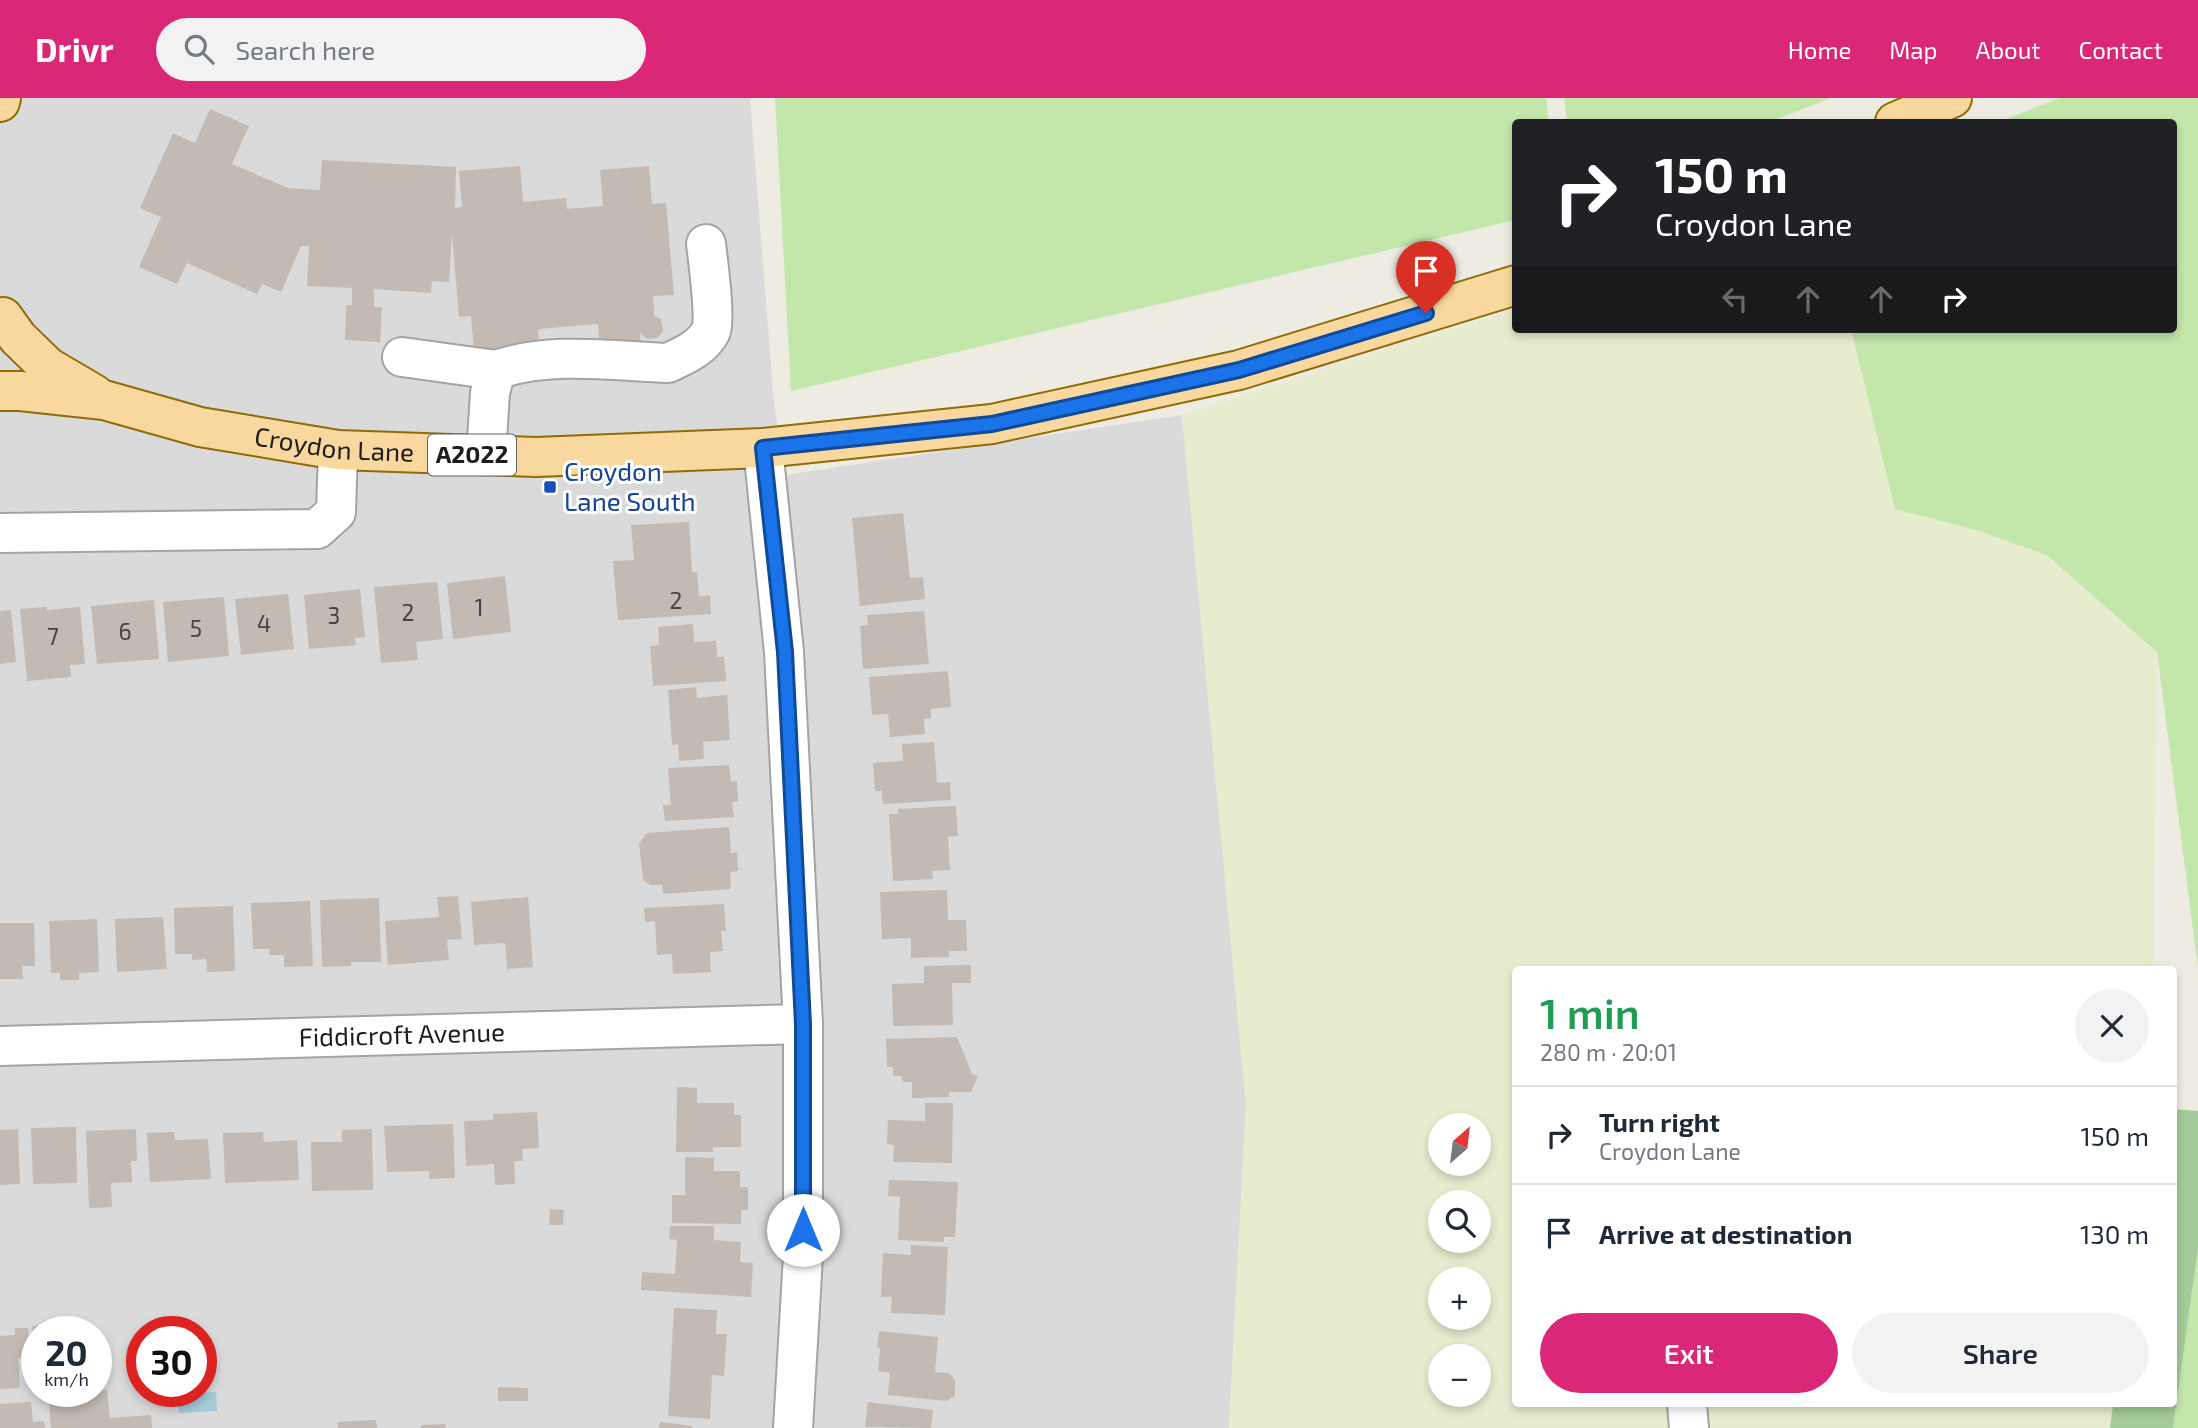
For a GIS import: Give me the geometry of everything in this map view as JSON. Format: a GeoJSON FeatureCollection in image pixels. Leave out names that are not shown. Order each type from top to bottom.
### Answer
{"type":"FeatureCollection","features":[{"type":"Feature","properties":{"kind":"main road"},"geometry":{"type":"LineString","coordinates":[[1902,119],[1952,98]]}},
{"type":"Feature","properties":{"kind":"main road","name":"Croydon Lane"},"geometry":{"type":"LineString","coordinates":[[0,391],[104,400],[200,427],[338,450],[536,457],[763,448],[978,426],[1018,419],[1239,370],[1512,286]]}},
{"type":"Feature","properties":{"kind":"main road","name":"Croydon Lane"},"geometry":{"type":"LineString","coordinates":[[1,315],[18,338],[48,367],[104,400]]}},
{"type":"Feature","properties":{"kind":"street"},"geometry":{"type":"LineString","coordinates":[[402,357],[496,370],[517,363],[545,359],[668,363],[702,344],[713,328],[706,244]]}},
{"type":"Feature","properties":{"kind":"street"},"geometry":{"type":"LineString","coordinates":[[486,456],[490,393],[496,370]]}},
{"type":"Feature","properties":{"kind":"street"},"geometry":{"type":"LineString","coordinates":[[763,448],[785,652],[803,1024],[803,1256],[793,1428]]}},
{"type":"Feature","properties":{"kind":"street"},"geometry":{"type":"LineString","coordinates":[[0,533],[317,529],[335,512],[338,450]]}},
{"type":"Feature","properties":{"kind":"street","name":"Fiddicroft Avenue"},"geometry":{"type":"LineString","coordinates":[[0,1046],[803,1024]]}},
{"type":"Feature","properties":{"kind":"street"},"geometry":{"type":"LineString","coordinates":[[1687,1407],[1689,1428]]}},
{"type":"Feature","properties":{"kind":"shaded area"},"geometry":{"type":"Polygon","coordinates":[[[0,98],[750,98],[774,404],[785,475],[1182,415],[1246,1105],[1229,1428],[0,1428],[0,98]]]}},
{"type":"Feature","properties":{"kind":"green space"},"geometry":{"type":"Polygon","coordinates":[[[775,98],[1546,98],[1549,119],[1512,119],[1512,221],[791,391],[775,98]]]}},
{"type":"Feature","properties":{"kind":"green space"},"geometry":{"type":"Polygon","coordinates":[[[1564,98],[1831,98],[1778,119],[1567,119],[1564,98]]]}},
{"type":"Feature","properties":{"kind":"green space"},"geometry":{"type":"Polygon","coordinates":[[[2059,98],[2198,98],[2198,968],[2157,652],[2048,556],[1980,531],[1895,509],[1852,333],[2177,333],[2177,119],[2006,119],[2059,98]]]}},
{"type":"Feature","properties":{"kind":"green space"},"geometry":{"type":"Polygon","coordinates":[[[1512,311],[1512,333],[1852,333],[1895,509],[1980,531],[2048,556],[2157,652],[2153,966],[1512,966],[1512,1407],[2113,1407],[2110,1428],[1229,1428],[1246,1105],[1182,415],[1512,311]]]}},
{"type":"Feature","properties":{"kind":"green space"},"geometry":{"type":"Polygon","coordinates":[[[2177,1109],[2198,1111],[2198,1248],[2177,1399],[2177,1109]]]}},
{"type":"Feature","properties":{"kind":"green space"},"geometry":{"type":"Polygon","coordinates":[[[2198,1248],[2198,1428],[2173,1428],[2198,1248]]]}},
{"type":"Feature","properties":{"kind":"green space"},"geometry":{"type":"Polygon","coordinates":[[[2113,1407],[2176,1407],[2173,1428],[2110,1428],[2113,1407]]]}},
{"type":"Feature","properties":{"kind":"water"},"geometry":{"type":"Polygon","coordinates":[[[178,1407],[217,1407],[217,1411],[179,1413],[178,1407]]]}},
{"type":"Feature","properties":{"kind":"building"},"geometry":{"type":"Polygon","coordinates":[[[210,109],[249,126],[232,164],[288,188],[320,190],[322,160],[456,167],[455,208],[462,207],[459,171],[520,166],[523,202],[566,198],[567,209],[603,206],[600,170],[649,166],[652,204],[666,203],[674,295],[653,296],[654,316],[661,319],[663,331],[657,338],[647,339],[640,333],[641,348],[600,351],[598,324],[538,329],[539,345],[474,350],[471,316],[459,317],[452,234],[449,282],[432,281],[431,293],[374,289],[374,307],[382,307],[380,342],[345,340],[346,305],[352,305],[352,288],[307,286],[309,246],[301,246],[281,292],[262,284],[257,294],[187,263],[177,284],[139,267],[161,217],[140,208],[173,133],[195,143],[210,109]]]}},
{"type":"Feature","properties":{"kind":"building"},"geometry":{"type":"Polygon","coordinates":[[[903,513],[910,578],[923,577],[925,599],[860,606],[852,518],[903,513]]]}},
{"type":"Feature","properties":{"kind":"building"},"geometry":{"type":"Polygon","coordinates":[[[689,522],[692,572],[697,572],[699,596],[710,595],[711,614],[618,620],[613,561],[634,560],[631,525],[689,522]]]}},
{"type":"Feature","properties":{"kind":"building"},"geometry":{"type":"Polygon","coordinates":[[[505,576],[511,632],[453,639],[447,583],[505,576]]]}},
{"type":"Feature","properties":{"kind":"building"},"geometry":{"type":"Polygon","coordinates":[[[437,582],[443,639],[416,642],[418,660],[381,663],[374,587],[437,582]]]}},
{"type":"Feature","properties":{"kind":"building"},"geometry":{"type":"Polygon","coordinates":[[[360,589],[365,637],[355,638],[356,645],[309,649],[304,595],[360,589]]]}},
{"type":"Feature","properties":{"kind":"building"},"geometry":{"type":"Polygon","coordinates":[[[288,594],[294,649],[241,655],[235,599],[288,594]]]}},
{"type":"Feature","properties":{"kind":"building"},"geometry":{"type":"Polygon","coordinates":[[[224,597],[229,656],[168,662],[163,602],[224,597]]]}},
{"type":"Feature","properties":{"kind":"building"},"geometry":{"type":"Polygon","coordinates":[[[154,600],[159,659],[97,664],[91,606],[154,600]]]}},
{"type":"Feature","properties":{"kind":"building"},"geometry":{"type":"Polygon","coordinates":[[[46,607],[47,610],[80,607],[85,664],[70,665],[71,677],[27,681],[20,609],[46,607]]]}},
{"type":"Feature","properties":{"kind":"building"},"geometry":{"type":"Polygon","coordinates":[[[11,610],[16,662],[0,664],[0,611],[11,610]]]}},
{"type":"Feature","properties":{"kind":"building"},"geometry":{"type":"Polygon","coordinates":[[[924,611],[929,664],[863,669],[860,626],[868,625],[867,615],[924,611]]]}},
{"type":"Feature","properties":{"kind":"building"},"geometry":{"type":"Polygon","coordinates":[[[693,624],[694,642],[716,641],[717,657],[724,657],[726,681],[653,686],[650,646],[659,645],[658,627],[693,624]]]}},
{"type":"Feature","properties":{"kind":"building"},"geometry":{"type":"Polygon","coordinates":[[[948,671],[951,707],[931,709],[931,718],[924,719],[925,734],[890,737],[888,714],[872,715],[869,677],[948,671]]]}},
{"type":"Feature","properties":{"kind":"building"},"geometry":{"type":"Polygon","coordinates":[[[696,687],[697,698],[727,695],[730,740],[703,742],[704,759],[679,761],[678,744],[672,745],[668,690],[696,687]]]}},
{"type":"Feature","properties":{"kind":"building"},"geometry":{"type":"Polygon","coordinates":[[[934,742],[937,783],[950,782],[951,800],[883,804],[882,791],[875,791],[873,763],[903,761],[902,744],[934,742]]]}},
{"type":"Feature","properties":{"kind":"building"},"geometry":{"type":"Polygon","coordinates":[[[729,765],[731,782],[737,781],[738,801],[732,802],[734,817],[665,821],[663,805],[671,805],[668,768],[729,765]]]}},
{"type":"Feature","properties":{"kind":"building"},"geometry":{"type":"Polygon","coordinates":[[[956,806],[958,836],[948,837],[950,870],[932,871],[933,879],[893,881],[889,814],[898,814],[898,809],[956,806]]]}},
{"type":"Feature","properties":{"kind":"building"},"geometry":{"type":"Polygon","coordinates":[[[729,827],[731,853],[737,852],[738,871],[730,872],[731,889],[663,894],[662,885],[650,885],[643,880],[639,843],[647,833],[729,827]]]}},
{"type":"Feature","properties":{"kind":"building"},"geometry":{"type":"Polygon","coordinates":[[[947,890],[948,920],[966,920],[967,951],[949,951],[949,957],[911,958],[911,938],[882,939],[880,892],[947,890]]]}},
{"type":"Feature","properties":{"kind":"building"},"geometry":{"type":"Polygon","coordinates":[[[458,896],[462,939],[447,940],[449,960],[388,965],[385,921],[439,917],[437,897],[458,896]]]}},
{"type":"Feature","properties":{"kind":"building"},"geometry":{"type":"Polygon","coordinates":[[[528,897],[533,967],[507,969],[505,943],[474,945],[471,902],[528,897]]]}},
{"type":"Feature","properties":{"kind":"building"},"geometry":{"type":"Polygon","coordinates":[[[379,898],[381,962],[351,962],[351,966],[322,967],[320,900],[379,898]]]}},
{"type":"Feature","properties":{"kind":"building"},"geometry":{"type":"Polygon","coordinates":[[[310,901],[313,966],[284,967],[284,955],[269,955],[269,949],[253,949],[251,903],[310,901]]]}},
{"type":"Feature","properties":{"kind":"building"},"geometry":{"type":"Polygon","coordinates":[[[724,904],[726,931],[721,931],[723,951],[710,952],[711,972],[673,974],[672,954],[657,955],[655,921],[645,922],[644,908],[724,904]]]}},
{"type":"Feature","properties":{"kind":"building"},"geometry":{"type":"Polygon","coordinates":[[[233,906],[235,971],[207,972],[206,959],[192,960],[192,954],[175,954],[174,908],[233,906]]]}},
{"type":"Feature","properties":{"kind":"building"},"geometry":{"type":"Polygon","coordinates":[[[163,917],[167,969],[117,972],[115,919],[163,917]]]}},
{"type":"Feature","properties":{"kind":"building"},"geometry":{"type":"Polygon","coordinates":[[[97,919],[99,972],[79,973],[79,980],[60,980],[60,973],[51,973],[49,921],[97,919]]]}},
{"type":"Feature","properties":{"kind":"building"},"geometry":{"type":"Polygon","coordinates":[[[0,923],[34,923],[35,966],[22,966],[23,979],[0,979],[0,923]]]}},
{"type":"Feature","properties":{"kind":"building"},"geometry":{"type":"Polygon","coordinates":[[[971,965],[971,983],[952,983],[953,1025],[893,1026],[892,984],[924,983],[924,966],[971,965]]]}},
{"type":"Feature","properties":{"kind":"building"},"geometry":{"type":"Polygon","coordinates":[[[957,1037],[972,1074],[978,1076],[971,1092],[949,1092],[949,1097],[912,1098],[912,1082],[903,1082],[901,1076],[893,1076],[893,1067],[887,1067],[886,1039],[957,1037]]]}},
{"type":"Feature","properties":{"kind":"building"},"geometry":{"type":"Polygon","coordinates":[[[677,1087],[697,1088],[697,1103],[734,1103],[734,1115],[741,1115],[741,1147],[713,1147],[713,1152],[676,1152],[677,1087]]]}},
{"type":"Feature","properties":{"kind":"building"},"geometry":{"type":"Polygon","coordinates":[[[925,1103],[953,1103],[952,1163],[893,1162],[894,1145],[887,1144],[888,1120],[925,1121],[925,1103]]]}},
{"type":"Feature","properties":{"kind":"building"},"geometry":{"type":"Polygon","coordinates":[[[537,1112],[539,1148],[522,1149],[523,1161],[514,1161],[515,1184],[495,1185],[494,1164],[466,1166],[464,1121],[493,1120],[493,1114],[537,1112]]]}},
{"type":"Feature","properties":{"kind":"building"},"geometry":{"type":"Polygon","coordinates":[[[453,1124],[455,1178],[429,1179],[429,1171],[387,1172],[384,1126],[453,1124]]]}},
{"type":"Feature","properties":{"kind":"building"},"geometry":{"type":"Polygon","coordinates":[[[76,1127],[77,1183],[33,1184],[31,1128],[76,1127]]]}},
{"type":"Feature","properties":{"kind":"building"},"geometry":{"type":"Polygon","coordinates":[[[18,1129],[20,1184],[0,1185],[0,1130],[18,1129]]]}},
{"type":"Feature","properties":{"kind":"building"},"geometry":{"type":"Polygon","coordinates":[[[136,1129],[137,1161],[131,1161],[132,1182],[111,1183],[112,1207],[89,1208],[86,1131],[136,1129]]]}},
{"type":"Feature","properties":{"kind":"building"},"geometry":{"type":"Polygon","coordinates":[[[372,1129],[373,1190],[312,1191],[311,1142],[342,1142],[342,1130],[372,1129]]]}},
{"type":"Feature","properties":{"kind":"building"},"geometry":{"type":"Polygon","coordinates":[[[174,1132],[175,1140],[208,1139],[211,1179],[150,1182],[147,1133],[174,1132]]]}},
{"type":"Feature","properties":{"kind":"building"},"geometry":{"type":"Polygon","coordinates":[[[263,1132],[264,1142],[297,1140],[299,1180],[225,1183],[223,1133],[263,1132]]]}},
{"type":"Feature","properties":{"kind":"building"},"geometry":{"type":"Polygon","coordinates":[[[685,1157],[714,1158],[714,1171],[740,1171],[740,1187],[748,1187],[748,1210],[741,1210],[741,1224],[672,1223],[672,1195],[685,1195],[685,1157]]]}},
{"type":"Feature","properties":{"kind":"building"},"geometry":{"type":"Polygon","coordinates":[[[889,1180],[958,1182],[955,1237],[944,1237],[944,1242],[898,1240],[900,1197],[888,1196],[889,1180]]]}},
{"type":"Feature","properties":{"kind":"building"},"geometry":{"type":"Polygon","coordinates":[[[550,1209],[564,1210],[563,1225],[549,1225],[550,1209]]]}},
{"type":"Feature","properties":{"kind":"building"},"geometry":{"type":"Polygon","coordinates":[[[670,1226],[714,1226],[714,1240],[741,1242],[740,1262],[753,1263],[751,1297],[641,1290],[642,1272],[675,1274],[677,1240],[669,1239],[670,1226]]]}},
{"type":"Feature","properties":{"kind":"building"},"geometry":{"type":"Polygon","coordinates":[[[911,1245],[948,1247],[945,1315],[891,1313],[892,1297],[881,1297],[883,1253],[911,1255],[911,1245]]]}},
{"type":"Feature","properties":{"kind":"building"},"geometry":{"type":"Polygon","coordinates":[[[674,1308],[717,1310],[716,1334],[727,1334],[724,1376],[712,1375],[710,1419],[668,1416],[674,1308]]]}},
{"type":"Feature","properties":{"kind":"building"},"geometry":{"type":"Polygon","coordinates":[[[15,1328],[21,1328],[21,1358],[18,1358],[20,1388],[0,1389],[0,1336],[15,1335],[15,1328]]]}},
{"type":"Feature","properties":{"kind":"building"},"geometry":{"type":"Polygon","coordinates":[[[879,1331],[938,1337],[935,1372],[949,1373],[955,1380],[955,1396],[946,1401],[888,1395],[890,1373],[878,1371],[879,1331]]]}},
{"type":"Feature","properties":{"kind":"building"},"geometry":{"type":"Polygon","coordinates":[[[498,1387],[528,1388],[528,1401],[498,1401],[498,1387]]]}},
{"type":"Feature","properties":{"kind":"building"},"geometry":{"type":"Polygon","coordinates":[[[868,1402],[933,1410],[931,1428],[865,1427],[868,1402]]]}},
{"type":"Feature","properties":{"kind":"building"},"geometry":{"type":"Polygon","coordinates":[[[21,1403],[21,1407],[32,1407],[33,1422],[44,1421],[45,1428],[0,1428],[0,1404],[21,1403]]]}},
{"type":"Feature","properties":{"kind":"building"},"geometry":{"type":"Polygon","coordinates":[[[49,1407],[109,1407],[110,1418],[151,1415],[152,1428],[51,1428],[49,1407]]]}},
{"type":"Feature","properties":{"kind":"building"},"geometry":{"type":"Polygon","coordinates":[[[376,1420],[377,1428],[338,1428],[338,1422],[376,1420]]]}},
{"type":"Feature","properties":{"kind":"building"},"geometry":{"type":"Polygon","coordinates":[[[660,1422],[692,1426],[692,1428],[659,1428],[660,1422]]]}},
{"type":"Feature","properties":{"kind":"building"},"geometry":{"type":"Polygon","coordinates":[[[445,1424],[446,1428],[421,1428],[421,1425],[445,1424]]]}},
{"type":"Feature","properties":{"kind":"place","name":"Croydon Lane South"},"geometry":{"type":"Point","coordinates":[550,487]}},
{"type":"Feature","properties":{"kind":"route"},"geometry":{"type":"LineString","coordinates":[[803,1230],[803,1024],[785,652],[763,448],[992,424],[1239,370],[1426,313]]}}]}
